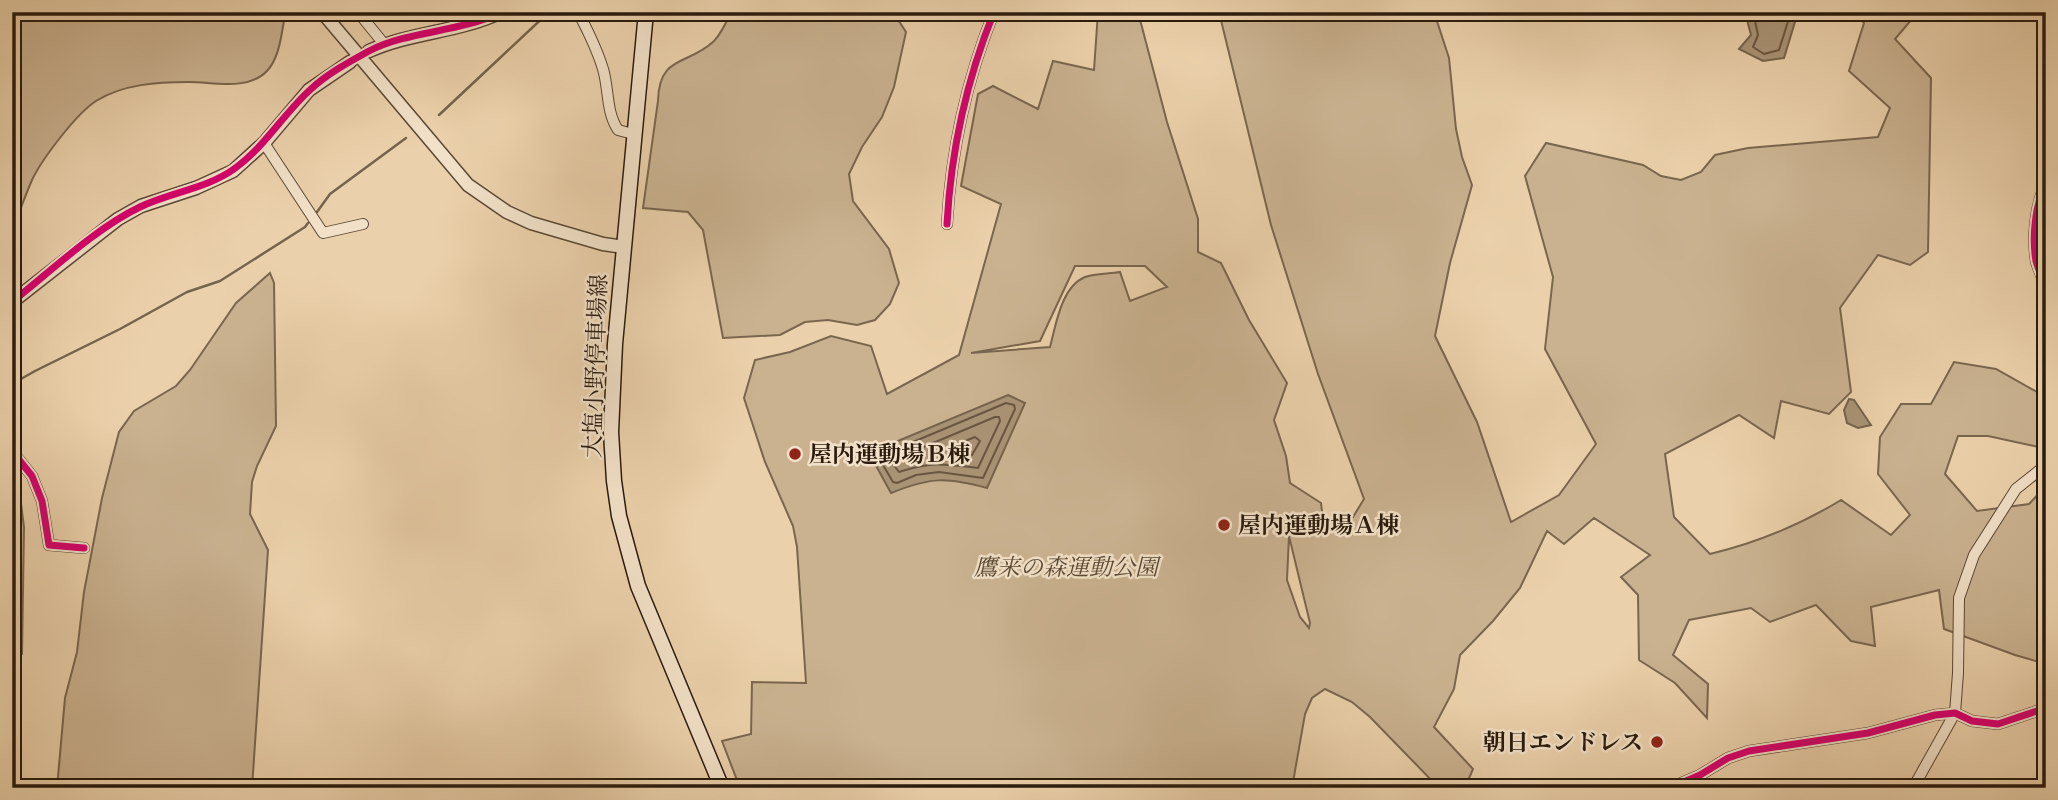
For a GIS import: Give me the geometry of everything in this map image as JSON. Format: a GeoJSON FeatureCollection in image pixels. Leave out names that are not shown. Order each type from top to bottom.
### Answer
{"type":"FeatureCollection","features":[{"type":"Feature","properties":{"kind":"main road","name":"大塩小野停車場線"},"geometry":{"type":"LineString","coordinates":[[646,12],[615,344],[611,432],[619,516],[628,554],[650,620],[722,788]]}},
{"type":"Feature","properties":{"kind":"street"},"geometry":{"type":"LineString","coordinates":[[321,12],[468,185],[487,199],[531,223],[603,244],[624,247]]}},
{"type":"Feature","properties":{"kind":"street"},"geometry":{"type":"LineString","coordinates":[[358,12],[384,44]]}},
{"type":"Feature","properties":{"kind":"street"},"geometry":{"type":"LineString","coordinates":[[369,51],[384,44],[474,23],[501,12]]}},
{"type":"Feature","properties":{"kind":"street"},"geometry":{"type":"LineString","coordinates":[[578,12],[594,43],[604,73],[613,123],[618,130],[634,134]]}},
{"type":"Feature","properties":{"kind":"street"},"geometry":{"type":"LineString","coordinates":[[947,224],[950,174],[957,133],[967,89],[994,12]]}},
{"type":"Feature","properties":{"kind":"street"},"geometry":{"type":"LineString","coordinates":[[12,302],[118,219],[141,206],[233,171],[264,143],[309,90],[350,62]]}},
{"type":"Feature","properties":{"kind":"street"},"geometry":{"type":"LineString","coordinates":[[264,143],[323,233],[363,224]]}},
{"type":"Feature","properties":{"kind":"street"},"geometry":{"type":"LineString","coordinates":[[2046,184],[2042,191],[2036,229],[2036,261],[2046,287]]}},
{"type":"Feature","properties":{"kind":"street"},"geometry":{"type":"LineString","coordinates":[[12,451],[32,476],[42,501],[49,545],[84,548]]}},
{"type":"Feature","properties":{"kind":"street"},"geometry":{"type":"LineString","coordinates":[[1913,788],[1955,713],[1959,598],[1974,555],[2017,489],[2046,465]]}},
{"type":"Feature","properties":{"kind":"street"},"geometry":{"type":"LineString","coordinates":[[1670,788],[1700,775],[1728,758],[1748,751],[1868,733],[1920,718],[1955,713],[1972,721],[1998,724],[2046,710]]}},
{"type":"Feature","properties":{"kind":"green space"},"geometry":{"type":"Polygon","coordinates":[[[47,12],[250,12],[284,21],[279,47],[271,66],[250,81],[230,84],[153,84],[106,95],[88,107],[43,161],[32,180],[12,230],[12,23],[47,12]]]}},
{"type":"Feature","properties":{"kind":"green space"},"geometry":{"type":"Polygon","coordinates":[[[731,12],[893,12],[906,32],[894,87],[882,117],[862,147],[849,174],[853,201],[889,249],[899,283],[890,304],[875,320],[857,325],[828,320],[805,322],[780,335],[723,338],[703,230],[688,212],[643,208],[660,86],[664,75],[669,68],[714,41],[731,12]]]}},
{"type":"Feature","properties":{"kind":"green space","name":"鷹来の森運動公園"},"geometry":{"type":"Polygon","coordinates":[[[1098,12],[1138,12],[1167,122],[1198,219],[1198,252],[1221,263],[1249,320],[1287,383],[1274,420],[1286,456],[1290,483],[1321,503],[1323,519],[1353,517],[1364,499],[1318,374],[1271,225],[1219,12],[1434,12],[1449,58],[1456,129],[1472,185],[1450,263],[1435,336],[1477,422],[1511,522],[1559,495],[1596,444],[1545,349],[1553,277],[1525,176],[1546,143],[1643,165],[1661,176],[1681,180],[1701,172],[1715,155],[1748,148],[1878,137],[1890,108],[1849,71],[1864,23],[1854,12],[1918,12],[1895,39],[1931,78],[1928,252],[1910,265],[1878,255],[1840,308],[1851,392],[1829,414],[1781,401],[1774,438],[1739,415],[1665,454],[1674,517],[1710,554],[1777,532],[1841,500],[1891,535],[1910,515],[1878,474],[1880,437],[1901,404],[1931,404],[1954,362],[1996,369],[2046,397],[2043,448],[1988,436],[1958,436],[1945,474],[1977,511],[2029,504],[2046,486],[2046,664],[1944,629],[1939,590],[1871,607],[1875,646],[1851,641],[1816,605],[1770,622],[1751,608],[1689,620],[1673,655],[1708,684],[1707,718],[1675,683],[1639,660],[1638,595],[1621,577],[1650,555],[1594,518],[1564,544],[1547,531],[1520,588],[1460,655],[1454,689],[1434,727],[1473,769],[1465,788],[1439,788],[1370,717],[1352,702],[1325,689],[1312,698],[1305,714],[1292,788],[740,788],[722,741],[751,734],[752,682],[806,683],[797,547],[793,526],[765,462],[744,398],[755,360],[790,352],[831,336],[871,346],[887,394],[959,355],[1001,204],[961,186],[978,94],[993,86],[1038,109],[1053,61],[1094,70],[1098,12]],[[1075,266],[1040,341],[971,353],[1050,347],[1065,298],[1070,289],[1085,277],[1120,272],[1130,301],[1167,287],[1145,266],[1075,266]],[[1289,536],[1287,580],[1300,617],[1309,628],[1310,623],[1289,536]]]}},
{"type":"Feature","properties":{"kind":"green space"},"geometry":{"type":"Polygon","coordinates":[[[270,273],[274,283],[276,426],[252,482],[250,514],[268,550],[252,788],[57,788],[65,698],[77,652],[84,592],[102,498],[119,432],[134,411],[176,386],[236,303],[270,273]]]}},
{"type":"Feature","properties":{"kind":"green space"},"geometry":{"type":"Polygon","coordinates":[[[12,456],[15,456],[24,527],[22,654],[12,654],[12,456]]]}},
{"type":"Feature","properties":{"kind":"water"},"geometry":{"type":"Polygon","coordinates":[[[1748,12],[1798,12],[1784,58],[1763,61],[1739,49],[1751,35],[1746,16],[1748,12]]]}},
{"type":"Feature","properties":{"kind":"water"},"geometry":{"type":"Polygon","coordinates":[[[1008,395],[1025,403],[987,488],[939,480],[891,493],[869,453],[1008,395]]]}},
{"type":"Feature","properties":{"kind":"water"},"geometry":{"type":"Polygon","coordinates":[[[1849,399],[1854,400],[1871,425],[1858,428],[1847,423],[1844,410],[1849,399]]]}},
{"type":"Feature","properties":{"kind":"waterway"},"geometry":{"type":"LineString","coordinates":[[439,115],[549,12]]}},
{"type":"Feature","properties":{"kind":"waterway"},"geometry":{"type":"LineString","coordinates":[[317,212],[330,194],[406,138]]}},
{"type":"Feature","properties":{"kind":"waterway"},"geometry":{"type":"LineString","coordinates":[[12,384],[187,292],[220,281],[308,223]]}},
{"type":"Feature","properties":{"kind":"cycle path"},"geometry":{"type":"LineString","coordinates":[[12,302],[90,238],[123,216],[152,202],[212,181],[234,169],[255,151],[311,89],[346,64],[385,44],[468,24],[501,12]]}},
{"type":"Feature","properties":{"kind":"cycle path"},"geometry":{"type":"LineString","coordinates":[[947,224],[956,143],[975,64],[994,12]]}},
{"type":"Feature","properties":{"kind":"cycle path"},"geometry":{"type":"LineString","coordinates":[[2046,184],[2037,211],[2034,242],[2036,261],[2046,287]]}},
{"type":"Feature","properties":{"kind":"cycle path"},"geometry":{"type":"LineString","coordinates":[[12,451],[32,476],[42,501],[49,545],[84,548]]}},
{"type":"Feature","properties":{"kind":"cycle path"},"geometry":{"type":"LineString","coordinates":[[1670,788],[1700,775],[1728,758],[1749,751],[1868,733],[1935,715],[1955,713],[1972,721],[1998,724],[2046,710]]}},
{"type":"Feature","properties":{"kind":"place","name":"屋内運動場Ｂ棟"},"geometry":{"type":"Point","coordinates":[795,454]}},
{"type":"Feature","properties":{"kind":"place","name":"屋内運動場Ａ棟"},"geometry":{"type":"Point","coordinates":[1224,525]}},
{"type":"Feature","properties":{"kind":"place","name":"朝日エンドレス"},"geometry":{"type":"Point","coordinates":[1657,742]}}]}
